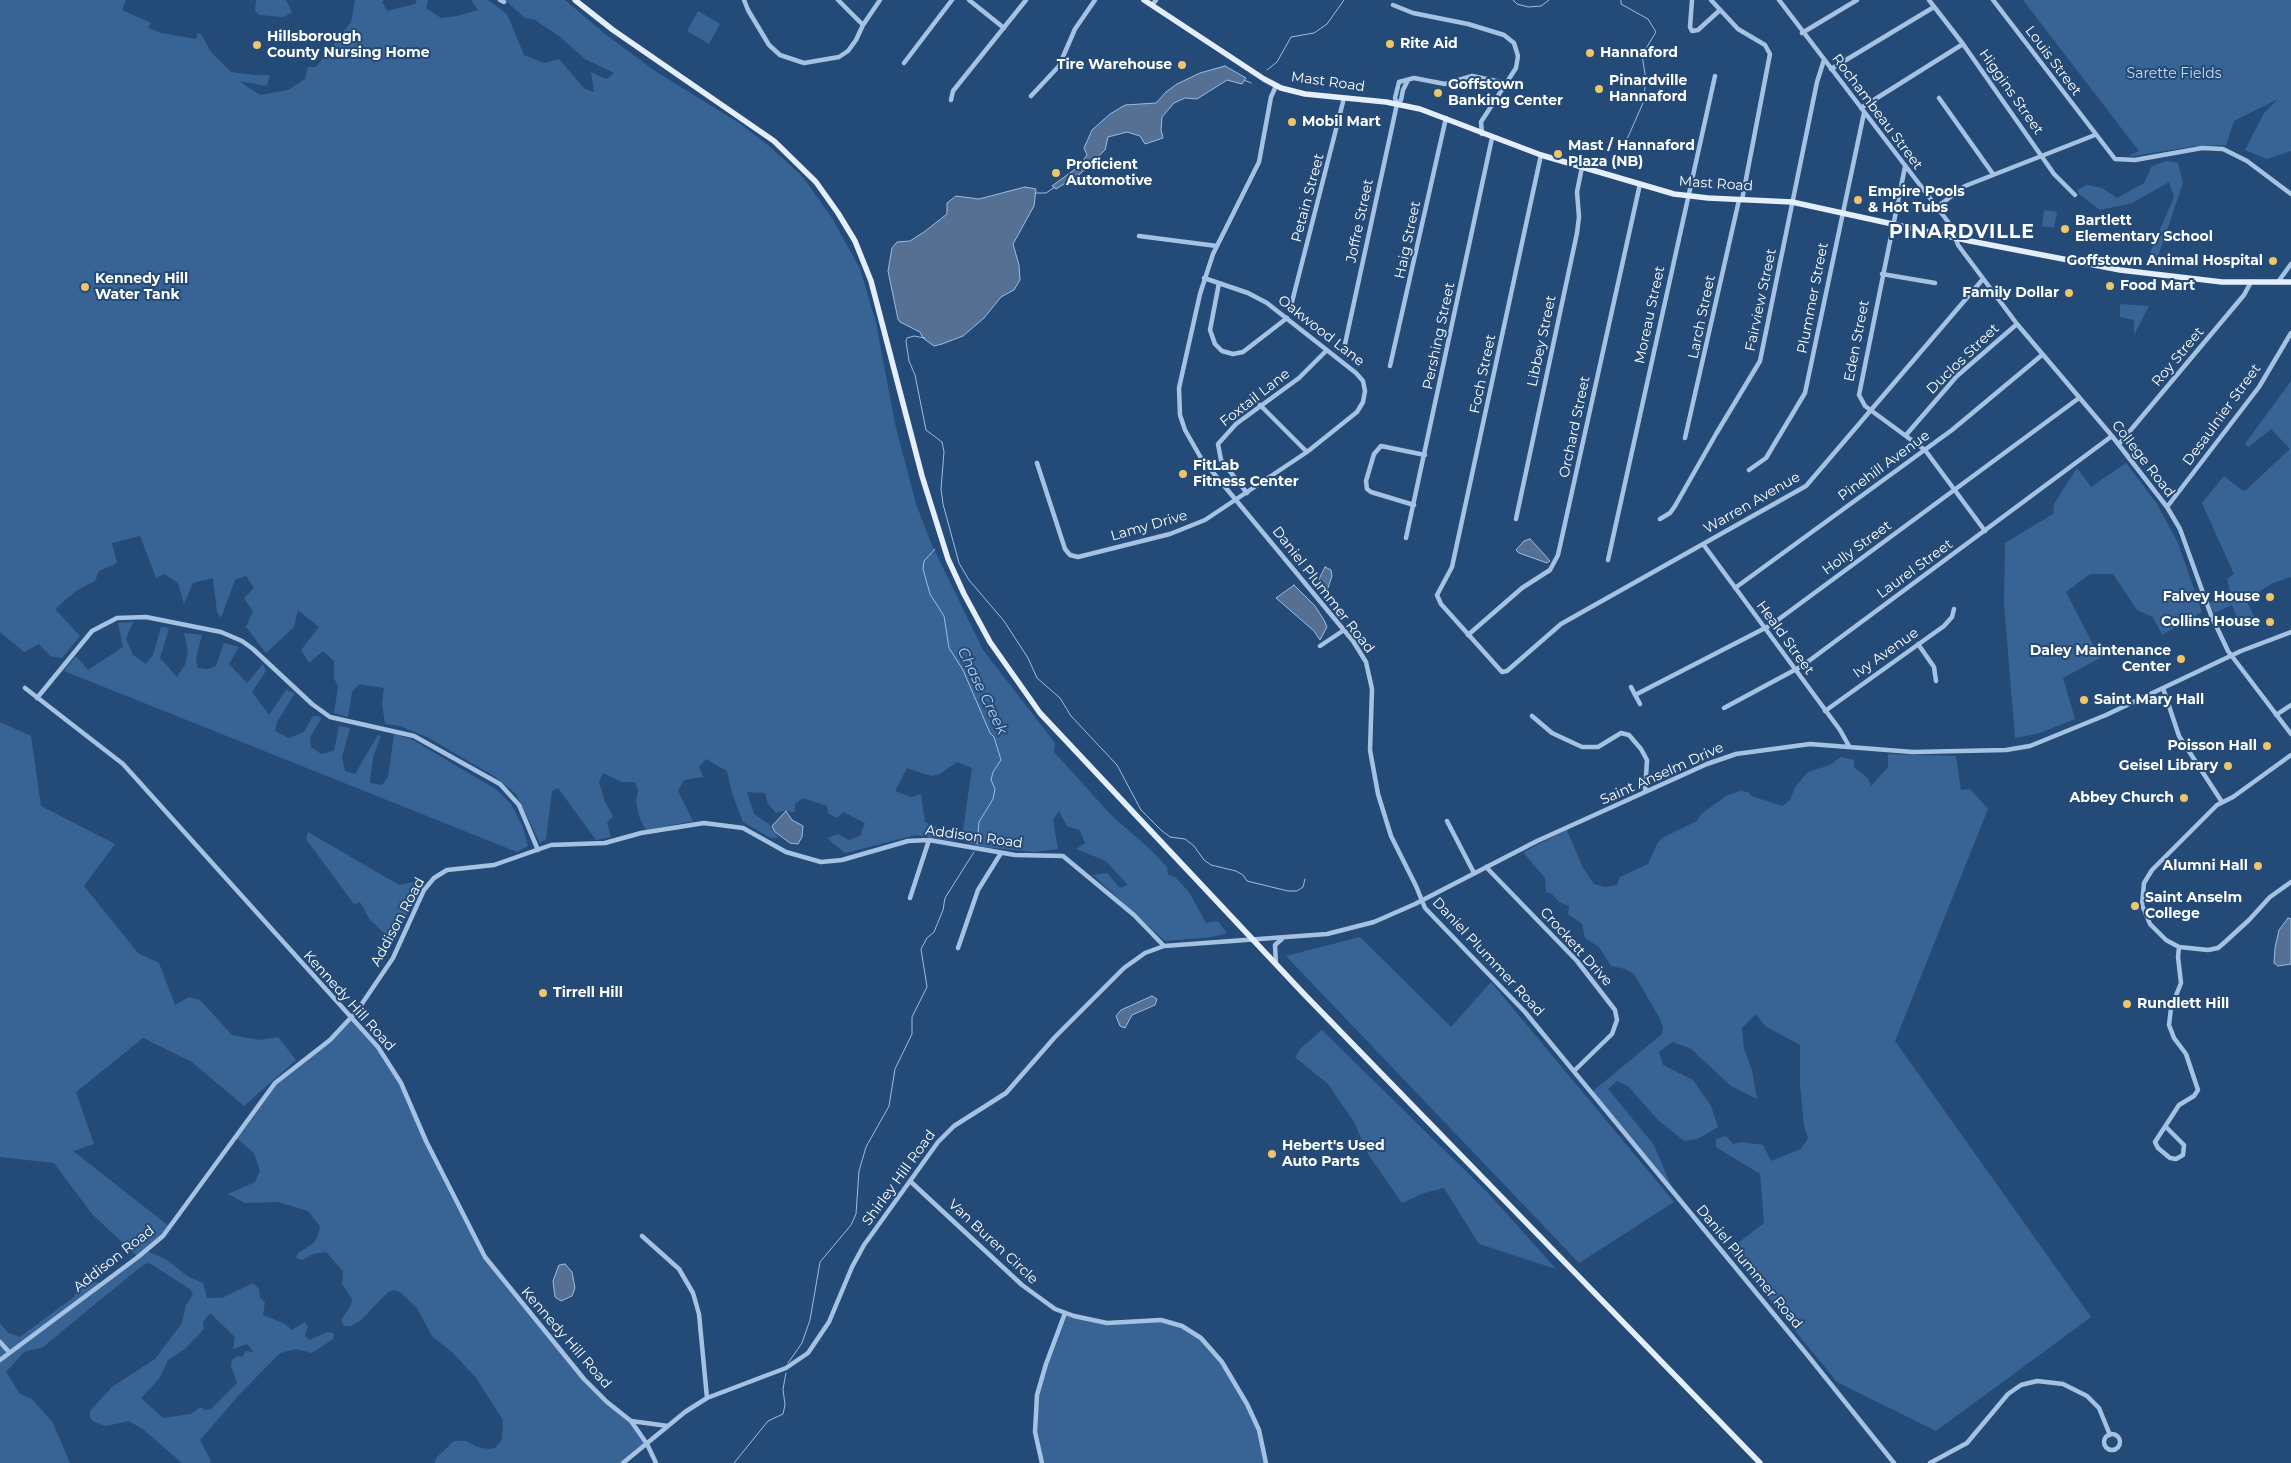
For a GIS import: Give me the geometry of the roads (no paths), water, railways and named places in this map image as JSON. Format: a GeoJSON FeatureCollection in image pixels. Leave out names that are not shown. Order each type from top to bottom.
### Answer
{"type":"FeatureCollection","features":[{"type":"Feature","properties":{"kind":"main road"},"geometry":{"type":"LineString","coordinates":[[575,0],[613,30],[774,141],[805,170],[830,199],[855,241],[871,281],[932,513],[952,569],[981,628],[1010,674],[1043,718],[1276,964],[1760,1463]]}},
{"type":"Feature","properties":{"kind":"main road","name":"Mast Road"},"geometry":{"type":"LineString","coordinates":[[1144,0],[1154,2],[1276,86],[1305,94],[1397,104],[1446,118],[1492,138],[1541,155],[1689,197],[1792,202],[1955,238],[2114,269],[2210,281],[2291,282]]}},
{"type":"Feature","properties":{"kind":"street"},"geometry":{"type":"LineString","coordinates":[[744,0],[769,45],[780,55],[797,62],[826,61],[843,55],[853,45],[863,25],[880,0]]}},
{"type":"Feature","properties":{"kind":"street"},"geometry":{"type":"LineString","coordinates":[[838,0],[863,25]]}},
{"type":"Feature","properties":{"kind":"street"},"geometry":{"type":"LineString","coordinates":[[904,63],[952,0]]}},
{"type":"Feature","properties":{"kind":"street"},"geometry":{"type":"LineString","coordinates":[[969,0],[1004,28]]}},
{"type":"Feature","properties":{"kind":"street"},"geometry":{"type":"LineString","coordinates":[[951,100],[953,92],[1026,0]]}},
{"type":"Feature","properties":{"kind":"street"},"geometry":{"type":"LineString","coordinates":[[1030,96],[1059,66],[1078,22],[1095,0]]}},
{"type":"Feature","properties":{"kind":"street"},"geometry":{"type":"LineString","coordinates":[[1692,0],[1690,27],[1694,32],[1720,10]]}},
{"type":"Feature","properties":{"kind":"street","name":"Larch Street"},"geometry":{"type":"LineString","coordinates":[[1685,438],[1740,200],[1770,54],[1765,45],[1741,31],[1711,0]]}},
{"type":"Feature","properties":{"kind":"street","name":"Rochambeau Street"},"geometry":{"type":"LineString","coordinates":[[1779,0],[1802,33],[1952,227],[1955,238]]}},
{"type":"Feature","properties":{"kind":"street"},"geometry":{"type":"LineString","coordinates":[[1802,33],[1857,0]]}},
{"type":"Feature","properties":{"kind":"street","name":"Higgins Street"},"geometry":{"type":"LineString","coordinates":[[1928,0],[1963,44],[2058,178],[2075,195]]}},
{"type":"Feature","properties":{"kind":"street","name":"Louis Street"},"geometry":{"type":"LineString","coordinates":[[1993,0],[2114,158],[2119,161],[2202,148],[2229,150],[2291,194]]}},
{"type":"Feature","properties":{"kind":"street"},"geometry":{"type":"LineString","coordinates":[[1393,5],[1413,13],[1468,24],[1508,37],[1517,47],[1516,68],[1481,122],[1482,134]]}},
{"type":"Feature","properties":{"kind":"street"},"geometry":{"type":"LineString","coordinates":[[1831,69],[1934,7]]}},
{"type":"Feature","properties":{"kind":"street"},"geometry":{"type":"LineString","coordinates":[[1861,108],[1963,44]]}},
{"type":"Feature","properties":{"kind":"street","name":"Fairview Street"},"geometry":{"type":"LineString","coordinates":[[1660,519],[1670,513],[1675,506],[1760,361],[1818,77],[1824,60]]}},
{"type":"Feature","properties":{"kind":"street"},"geometry":{"type":"LineString","coordinates":[[1408,80],[1401,100],[1397,104],[1395,98],[1399,82],[1414,78],[1445,84],[1472,76],[1506,83]]}},
{"type":"Feature","properties":{"kind":"street","name":"Moreau Street"},"geometry":{"type":"LineString","coordinates":[[1608,560],[1715,76]]}},
{"type":"Feature","properties":{"kind":"street","name":"Daniel Plummer Road"},"geometry":{"type":"LineString","coordinates":[[1276,86],[1271,97],[1259,162],[1217,246],[1204,278],[1181,371],[1180,415],[1195,449],[1360,650],[1369,668],[1372,689],[1370,750],[1378,794],[1391,836],[1430,914],[1515,1002],[1574,1071],[1894,1463]]}},
{"type":"Feature","properties":{"kind":"street","name":"Petain Street"},"geometry":{"type":"LineString","coordinates":[[1292,302],[1344,98]]}},
{"type":"Feature","properties":{"kind":"street"},"geometry":{"type":"LineString","coordinates":[[1939,98],[1994,174]]}},
{"type":"Feature","properties":{"kind":"street","name":"Joffre Street"},"geometry":{"type":"LineString","coordinates":[[1345,344],[1397,104]]}},
{"type":"Feature","properties":{"kind":"street","name":"Plummer Street"},"geometry":{"type":"LineString","coordinates":[[1749,470],[1766,458],[1806,392],[1864,113]]}},
{"type":"Feature","properties":{"kind":"street","name":"Haig Street"},"geometry":{"type":"LineString","coordinates":[[1390,366],[1446,118]]}},
{"type":"Feature","properties":{"kind":"street"},"geometry":{"type":"LineString","coordinates":[[1937,207],[1958,189],[2095,135]]}},
{"type":"Feature","properties":{"kind":"street","name":"Pershing Street"},"geometry":{"type":"LineString","coordinates":[[1406,538],[1492,138]]}},
{"type":"Feature","properties":{"kind":"street","name":"Foch Street"},"geometry":{"type":"LineString","coordinates":[[1468,635],[1441,604],[1437,595],[1452,567],[1541,155]]}},
{"type":"Feature","properties":{"kind":"street","name":"Libbey Street"},"geometry":{"type":"LineString","coordinates":[[1516,519],[1577,233],[1579,217],[1577,192],[1582,167]]}},
{"type":"Feature","properties":{"kind":"street","name":"Eden Street"},"geometry":{"type":"LineString","coordinates":[[1905,167],[1859,390],[1862,403],[1925,450],[1985,531]]}},
{"type":"Feature","properties":{"kind":"street","name":"Orchard Street"},"geometry":{"type":"LineString","coordinates":[[1468,635],[1522,588],[1550,570],[1558,555],[1640,184]]}},
{"type":"Feature","properties":{"kind":"street"},"geometry":{"type":"LineString","coordinates":[[1139,236],[1217,246]]}},
{"type":"Feature","properties":{"kind":"street","name":"College Road"},"geometry":{"type":"LineString","coordinates":[[1955,238],[2017,324],[2119,444],[2167,507],[2184,538],[2210,615],[2232,656],[2291,734]]}},
{"type":"Feature","properties":{"kind":"street"},"geometry":{"type":"LineString","coordinates":[[2278,282],[2291,264]]}},
{"type":"Feature","properties":{"kind":"street"},"geometry":{"type":"LineString","coordinates":[[1882,274],[1935,283]]}},
{"type":"Feature","properties":{"kind":"street","name":"Oakwood Lane"},"geometry":{"type":"LineString","coordinates":[[1204,278],[1258,297],[1288,318],[1360,376],[1365,386],[1365,397],[1354,416],[1236,500]]}},
{"type":"Feature","properties":{"kind":"street","name":"Warren Avenue"},"geometry":{"type":"LineString","coordinates":[[1468,635],[1499,670],[1507,671],[1561,624],[1806,486],[1983,279]]}},
{"type":"Feature","properties":{"kind":"street","name":"Roy Street"},"geometry":{"type":"LineString","coordinates":[[2119,444],[2244,295],[2251,282]]}},
{"type":"Feature","properties":{"kind":"street"},"geometry":{"type":"LineString","coordinates":[[1219,283],[1210,330],[1215,344],[1222,351],[1233,354],[1243,352],[1288,318]]}},
{"type":"Feature","properties":{"kind":"street","name":"Duclos Street"},"geometry":{"type":"LineString","coordinates":[[1906,435],[1957,376],[2017,324]]}},
{"type":"Feature","properties":{"kind":"street","name":"Desaulnier Street"},"geometry":{"type":"LineString","coordinates":[[2167,507],[2259,387],[2291,332]]}},
{"type":"Feature","properties":{"kind":"street","name":"Foxtail Lane"},"geometry":{"type":"LineString","coordinates":[[1246,493],[1221,460],[1217,448],[1221,440],[1236,424],[1299,378],[1327,350]]}},
{"type":"Feature","properties":{"kind":"street","name":"Pinehill Avenue"},"geometry":{"type":"LineString","coordinates":[[1735,588],[1925,450],[1994,397],[2042,355]]}},
{"type":"Feature","properties":{"kind":"street","name":"Holly Street"},"geometry":{"type":"LineString","coordinates":[[1635,696],[1765,629],[2079,398]]}},
{"type":"Feature","properties":{"kind":"street"},"geometry":{"type":"LineString","coordinates":[[1260,405],[1306,452]]}},
{"type":"Feature","properties":{"kind":"street","name":"Laurel Street"},"geometry":{"type":"LineString","coordinates":[[1724,708],[1795,671],[2112,436]]}},
{"type":"Feature","properties":{"kind":"street"},"geometry":{"type":"LineString","coordinates":[[1414,504],[1371,492],[1367,488],[1366,480],[1378,447],[1385,446],[1425,455]]}},
{"type":"Feature","properties":{"kind":"street","name":"Lamy Drive"},"geometry":{"type":"LineString","coordinates":[[1037,463],[1065,549],[1074,557],[1170,534],[1196,525],[1236,500]]}},
{"type":"Feature","properties":{"kind":"street","name":"Heald Street"},"geometry":{"type":"LineString","coordinates":[[1703,544],[1849,746]]}},
{"type":"Feature","properties":{"kind":"street","name":"Ivy Avenue"},"geometry":{"type":"LineString","coordinates":[[1825,711],[1948,622],[1954,609]]}},
{"type":"Feature","properties":{"kind":"street"},"geometry":{"type":"LineString","coordinates":[[37,698],[92,631],[117,618],[146,617],[221,632],[242,641],[253,649],[324,713],[340,721],[404,732],[414,736],[500,784],[519,805],[538,850]]}},
{"type":"Feature","properties":{"kind":"street"},"geometry":{"type":"LineString","coordinates":[[1320,646],[1344,630]]}},
{"type":"Feature","properties":{"kind":"street","name":"Saint Anselm Drive"},"geometry":{"type":"LineString","coordinates":[[1253,940],[1283,939],[1354,928],[1388,917],[1486,867],[1645,792],[1707,764],[1736,754],[1800,745],[1849,746],[1913,752],[2022,748],[2050,739],[2232,656],[2291,632]]}},
{"type":"Feature","properties":{"kind":"street"},"geometry":{"type":"LineString","coordinates":[[1918,644],[1934,667],[1936,681]]}},
{"type":"Feature","properties":{"kind":"street"},"geometry":{"type":"LineString","coordinates":[[1631,687],[1640,704]]}},
{"type":"Feature","properties":{"kind":"street","name":"Kennedy Hill Road"},"geometry":{"type":"LineString","coordinates":[[25,688],[123,764],[383,1054],[398,1077],[426,1141],[485,1257],[584,1379],[607,1402],[631,1421],[647,1444],[656,1463]]}},
{"type":"Feature","properties":{"kind":"street"},"geometry":{"type":"LineString","coordinates":[[2163,688],[2179,736],[2222,802]]}},
{"type":"Feature","properties":{"kind":"street"},"geometry":{"type":"LineString","coordinates":[[2276,715],[2291,705]]}},
{"type":"Feature","properties":{"kind":"street"},"geometry":{"type":"LineString","coordinates":[[1532,716],[1552,733],[1582,747],[1598,747],[1621,733],[1629,735],[1647,760],[1645,792]]}},
{"type":"Feature","properties":{"kind":"street"},"geometry":{"type":"LineString","coordinates":[[2291,755],[2233,797],[2222,802],[2152,870],[2144,883],[2142,900],[2148,920],[2158,934],[2179,947],[2201,950],[2221,946],[2270,897],[2291,882]]}},
{"type":"Feature","properties":{"kind":"street"},"geometry":{"type":"LineString","coordinates":[[1447,822],[1474,873]]}},
{"type":"Feature","properties":{"kind":"street","name":"Addison Road"},"geometry":{"type":"LineString","coordinates":[[0,1360],[138,1257],[163,1236],[275,1083],[330,1040],[352,1018],[393,958],[424,890],[434,878],[447,870],[494,865],[538,850],[564,844],[605,842],[641,833],[704,823],[743,828],[786,852],[821,862],[842,860],[908,841],[929,840],[1001,853],[1032,856],[1058,854],[1067,858],[1144,924],[1164,946]]}},
{"type":"Feature","properties":{"kind":"street"},"geometry":{"type":"LineString","coordinates":[[910,898],[929,840]]}},
{"type":"Feature","properties":{"kind":"street"},"geometry":{"type":"LineString","coordinates":[[958,948],[978,890],[1001,853]]}},
{"type":"Feature","properties":{"kind":"street","name":"Crockett Drive"},"geometry":{"type":"LineString","coordinates":[[1486,867],[1577,961],[1615,1010],[1617,1020],[1612,1034],[1574,1071]]}},
{"type":"Feature","properties":{"kind":"street"},"geometry":{"type":"LineString","coordinates":[[1276,964],[1275,945],[1283,939]]}},
{"type":"Feature","properties":{"kind":"street","name":"Shirley Hill Road"},"geometry":{"type":"LineString","coordinates":[[623,1463],[668,1426],[707,1398],[786,1368],[808,1353],[829,1322],[856,1258],[947,1132],[1012,1087],[1048,1044],[1124,968],[1140,955],[1164,946],[1253,940]]}},
{"type":"Feature","properties":{"kind":"street"},"geometry":{"type":"LineString","coordinates":[[2166,1127],[2184,1145],[2183,1155],[2176,1159],[2170,1158],[2155,1143],[2156,1138],[2166,1127],[2179,1105],[2195,1095],[2198,1090],[2186,1054],[2174,1038],[2169,1025],[2170,1012],[2180,983],[2179,947]]}},
{"type":"Feature","properties":{"kind":"street","name":"Van Buren Circle"},"geometry":{"type":"LineString","coordinates":[[910,1181],[1022,1285],[1042,1301],[1065,1313],[1107,1322],[1161,1320],[1182,1326],[1200,1338],[1222,1362],[1247,1404],[1259,1430],[1266,1463]]}},
{"type":"Feature","properties":{"kind":"street"},"geometry":{"type":"LineString","coordinates":[[642,1236],[680,1269],[693,1293],[700,1322],[707,1398]]}},
{"type":"Feature","properties":{"kind":"street"},"geometry":{"type":"LineString","coordinates":[[1042,1463],[1035,1426],[1037,1395],[1046,1364],[1065,1313]]}},
{"type":"Feature","properties":{"kind":"street"},"geometry":{"type":"LineString","coordinates":[[0,1342],[10,1352]]}},
{"type":"Feature","properties":{"kind":"street"},"geometry":{"type":"LineString","coordinates":[[1930,1463],[1967,1443],[2008,1394],[2021,1385],[2037,1381],[2063,1384],[2087,1396],[2099,1408],[2110,1435]]}},
{"type":"Feature","properties":{"kind":"street"},"geometry":{"type":"LineString","coordinates":[[631,1421],[668,1426]]}},
{"type":"Feature","properties":{"kind":"waterway"},"geometry":{"type":"LineString","coordinates":[[1267,70],[1277,62],[1291,37],[1314,33],[1327,24],[1344,0]]}},
{"type":"Feature","properties":{"kind":"waterway"},"geometry":{"type":"LineString","coordinates":[[1513,0],[1517,4],[1528,7],[1541,6],[1549,0]]}},
{"type":"Feature","properties":{"kind":"waterway"},"geometry":{"type":"LineString","coordinates":[[1621,0],[1621,4],[1648,19],[1656,32],[1642,55],[1646,80],[1643,103],[1628,137],[1621,146]]}},
{"type":"Feature","properties":{"kind":"waterway"},"geometry":{"type":"LineString","coordinates":[[1244,80],[1251,83]]}},
{"type":"Feature","properties":{"kind":"waterway"},"geometry":{"type":"LineString","coordinates":[[1035,193],[1046,193],[1055,187]]}},
{"type":"Feature","properties":{"kind":"waterway"},"geometry":{"type":"LineString","coordinates":[[925,338],[914,336],[907,338],[909,361],[915,375],[926,430],[942,442],[944,452],[941,489],[943,504],[959,563],[969,580],[1004,621],[1028,658],[1037,678],[1060,698],[1071,716],[1117,765],[1141,810],[1170,837],[1185,839],[1211,865],[1236,871],[1243,875],[1247,881],[1288,891],[1297,891],[1303,887],[1305,879]]}},
{"type":"Feature","properties":{"kind":"waterway","name":"Chase Creek"},"geometry":{"type":"LineString","coordinates":[[935,549],[924,561],[923,569],[930,594],[944,616],[949,648],[963,670],[990,733],[994,737],[1001,760],[993,772],[991,780],[995,789],[993,799],[979,822],[977,844]]}},
{"type":"Feature","properties":{"kind":"waterway","name":"Chase Creek"},"geometry":{"type":"LineString","coordinates":[[788,1363],[802,1343],[810,1320],[820,1262],[851,1225],[856,1214],[859,1171],[866,1147],[889,1106],[895,1069],[912,1034],[912,1017],[927,987],[921,949],[927,938],[934,932],[943,910],[945,898],[974,852]]}},
{"type":"Feature","properties":{"kind":"waterway","name":"Chase Creek"},"geometry":{"type":"LineString","coordinates":[[734,1463],[768,1421],[783,1414],[785,1405],[783,1389],[786,1373]]}},
{"type":"Feature","properties":{"kind":"place","name":"Rite Aid"},"geometry":{"type":"Point","coordinates":[1390,44]}},
{"type":"Feature","properties":{"kind":"place","name":"Hillsborough County Nursing Home"},"geometry":{"type":"Point","coordinates":[257,45]}},
{"type":"Feature","properties":{"kind":"place","name":"Hannaford"},"geometry":{"type":"Point","coordinates":[1590,53]}},
{"type":"Feature","properties":{"kind":"place","name":"Tire Warehouse"},"geometry":{"type":"Point","coordinates":[1182,65]}},
{"type":"Feature","properties":{"kind":"place","name":"Pinardville Hannaford"},"geometry":{"type":"Point","coordinates":[1599,89]}},
{"type":"Feature","properties":{"kind":"place","name":"Goffstown Banking Center"},"geometry":{"type":"Point","coordinates":[1438,93]}},
{"type":"Feature","properties":{"kind":"place","name":"Mobil Mart"},"geometry":{"type":"Point","coordinates":[1292,122]}},
{"type":"Feature","properties":{"kind":"place","name":"Mast / Hannaford Plaza (NB)"},"geometry":{"type":"Point","coordinates":[1558,154]}},
{"type":"Feature","properties":{"kind":"place","name":"Proficient Automotive"},"geometry":{"type":"Point","coordinates":[1056,173]}},
{"type":"Feature","properties":{"kind":"place","name":"Empire Pools & Hot Tubs"},"geometry":{"type":"Point","coordinates":[1858,200]}},
{"type":"Feature","properties":{"kind":"place","name":"Bartlett Elementary School"},"geometry":{"type":"Point","coordinates":[2065,229]}},
{"type":"Feature","properties":{"kind":"place","name":"Goffstown Animal Hospital"},"geometry":{"type":"Point","coordinates":[2273,261]}},
{"type":"Feature","properties":{"kind":"place","name":"Food Mart"},"geometry":{"type":"Point","coordinates":[2110,286]}},
{"type":"Feature","properties":{"kind":"place","name":"Kennedy Hill Water Tank"},"geometry":{"type":"Point","coordinates":[85,287]}},
{"type":"Feature","properties":{"kind":"place","name":"Family Dollar"},"geometry":{"type":"Point","coordinates":[2069,293]}},
{"type":"Feature","properties":{"kind":"place","name":"FitLab Fitness Center"},"geometry":{"type":"Point","coordinates":[1183,474]}},
{"type":"Feature","properties":{"kind":"place","name":"Falvey House"},"geometry":{"type":"Point","coordinates":[2270,597]}},
{"type":"Feature","properties":{"kind":"place","name":"Collins House"},"geometry":{"type":"Point","coordinates":[2270,622]}},
{"type":"Feature","properties":{"kind":"place","name":"Daley Maintenance Center"},"geometry":{"type":"Point","coordinates":[2181,659]}},
{"type":"Feature","properties":{"kind":"place","name":"Saint Mary Hall"},"geometry":{"type":"Point","coordinates":[2084,700]}},
{"type":"Feature","properties":{"kind":"place","name":"Poisson Hall"},"geometry":{"type":"Point","coordinates":[2267,746]}},
{"type":"Feature","properties":{"kind":"place","name":"Geisel Library"},"geometry":{"type":"Point","coordinates":[2228,766]}},
{"type":"Feature","properties":{"kind":"place","name":"Abbey Church"},"geometry":{"type":"Point","coordinates":[2184,798]}},
{"type":"Feature","properties":{"kind":"place","name":"Alumni Hall"},"geometry":{"type":"Point","coordinates":[2258,866]}},
{"type":"Feature","properties":{"kind":"place","name":"Saint Anselm College"},"geometry":{"type":"Point","coordinates":[2135,906]}},
{"type":"Feature","properties":{"kind":"place","name":"Tirrell Hill"},"geometry":{"type":"Point","coordinates":[543,993]}},
{"type":"Feature","properties":{"kind":"place","name":"Rundlett Hill"},"geometry":{"type":"Point","coordinates":[2127,1004]}},
{"type":"Feature","properties":{"kind":"place","name":"Hebert's Used Auto Parts"},"geometry":{"type":"Point","coordinates":[1272,1154]}},
{"type":"Feature","properties":{"kind":"district","name":"PINARDVILLE"},"geometry":{"type":"Point","coordinates":[1962,232]}},
{"type":"Feature","properties":{"kind":"park label","name":"Sarette Fields"},"geometry":{"type":"Point","coordinates":[2174,74]}}]}
